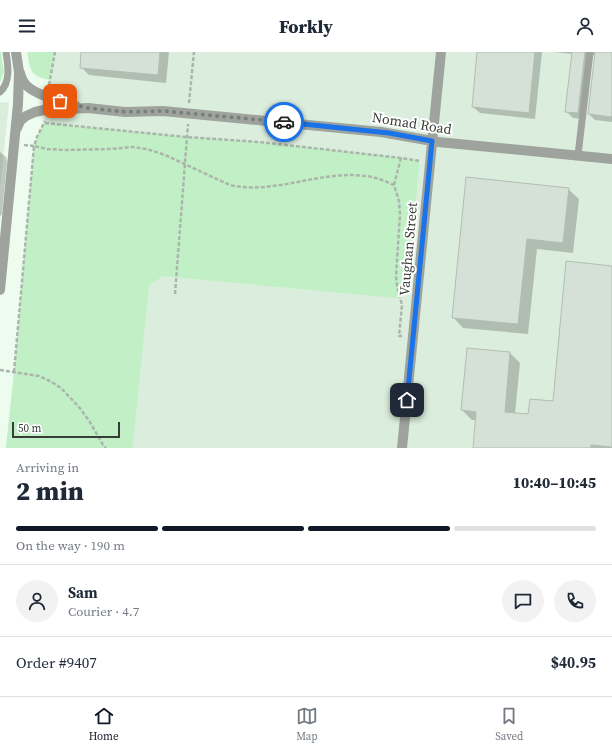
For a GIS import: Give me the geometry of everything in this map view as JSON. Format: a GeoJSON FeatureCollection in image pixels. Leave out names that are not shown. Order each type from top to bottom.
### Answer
{"type":"FeatureCollection","features":[{"type":"Feature","properties":{"kind":"street"},"geometry":{"type":"LineString","coordinates":[[0,290],[2,244],[17,128],[19,72],[16,52]]}},
{"type":"Feature","properties":{"kind":"street","name":"Vaughan Street"},"geometry":{"type":"LineString","coordinates":[[402,448],[441,52]]}},
{"type":"Feature","properties":{"kind":"street","name":"Nomad Road"},"geometry":{"type":"LineString","coordinates":[[19,72],[26,85],[35,92],[60,101],[88,108],[125,112],[163,111],[189,113],[389,133],[432,141],[612,157]]}},
{"type":"Feature","properties":{"kind":"street","name":"Nomad Road"},"geometry":{"type":"LineString","coordinates":[[17,128],[22,119],[35,112],[88,108]]}},
{"type":"Feature","properties":{"kind":"lane"},"geometry":{"type":"LineString","coordinates":[[0,92],[6,84],[8,77],[6,52]]}},
{"type":"Feature","properties":{"kind":"lane"},"geometry":{"type":"LineString","coordinates":[[578,155],[590,52]]}},
{"type":"Feature","properties":{"kind":"path"},"geometry":{"type":"LineString","coordinates":[[175,294],[186,137],[194,52]]}},
{"type":"Feature","properties":{"kind":"path"},"geometry":{"type":"LineString","coordinates":[[44,123],[186,137],[259,142],[430,162]]}},
{"type":"Feature","properties":{"kind":"path"},"geometry":{"type":"LineString","coordinates":[[14,372],[34,146],[47,149],[65,150],[111,149],[132,146],[164,155],[230,185],[241,187],[271,186],[346,175],[370,176],[394,185]]}},
{"type":"Feature","properties":{"kind":"path"},"geometry":{"type":"LineString","coordinates":[[402,158],[394,185],[398,195],[400,214],[396,276],[402,305],[399,336],[413,337]]}},
{"type":"Feature","properties":{"kind":"path"},"geometry":{"type":"LineString","coordinates":[[0,370],[39,376],[61,388],[79,406],[106,448]]}},
{"type":"Feature","properties":{"kind":"shaded area"},"geometry":{"type":"Polygon","coordinates":[[[55,52],[612,52],[612,448],[6,448],[34,146],[44,123],[49,80],[55,52]]]}},
{"type":"Feature","properties":{"kind":"shaded area"},"geometry":{"type":"Polygon","coordinates":[[[0,102],[9,103],[0,187],[0,102]]]}},
{"type":"Feature","properties":{"kind":"green space"},"geometry":{"type":"Polygon","coordinates":[[[0,52],[4,72],[0,83],[0,52]]]}},
{"type":"Feature","properties":{"kind":"green space"},"geometry":{"type":"Polygon","coordinates":[[[27,52],[55,52],[49,80],[34,74],[30,68],[27,52]]]}},
{"type":"Feature","properties":{"kind":"green space"},"geometry":{"type":"Polygon","coordinates":[[[44,123],[186,137],[259,142],[418,161],[419,167],[407,294],[395,298],[163,276],[149,286],[132,448],[6,448],[34,146],[44,123]]]}},
{"type":"Feature","properties":{"kind":"building"},"geometry":{"type":"Polygon","coordinates":[[[81,52],[160,52],[158,75],[80,68],[81,52]]]}},
{"type":"Feature","properties":{"kind":"building"},"geometry":{"type":"Polygon","coordinates":[[[477,52],[535,52],[529,113],[472,107],[477,52]]]}},
{"type":"Feature","properties":{"kind":"building"},"geometry":{"type":"Polygon","coordinates":[[[572,52],[585,52],[578,113],[565,112],[572,52]]]}},
{"type":"Feature","properties":{"kind":"building"},"geometry":{"type":"Polygon","coordinates":[[[595,52],[612,52],[612,117],[588,114],[595,52]]]}},
{"type":"Feature","properties":{"kind":"building"},"geometry":{"type":"Polygon","coordinates":[[[466,177],[569,188],[563,243],[527,239],[518,324],[452,318],[466,177]]]}},
{"type":"Feature","properties":{"kind":"building"},"geometry":{"type":"Polygon","coordinates":[[[566,261],[612,266],[612,447],[591,445],[591,448],[473,448],[476,412],[461,410],[467,348],[510,352],[505,412],[528,414],[530,399],[553,401],[566,261]]]}},
{"type":"Feature","properties":{"kind":"way so far"},"geometry":{"type":"LineString","coordinates":[[60,101],[88,108],[125,112],[163,111],[284,122]]}},
{"type":"Feature","properties":{"kind":"route"},"geometry":{"type":"LineString","coordinates":[[284,122],[389,133],[432,141],[407,400]]}}]}
